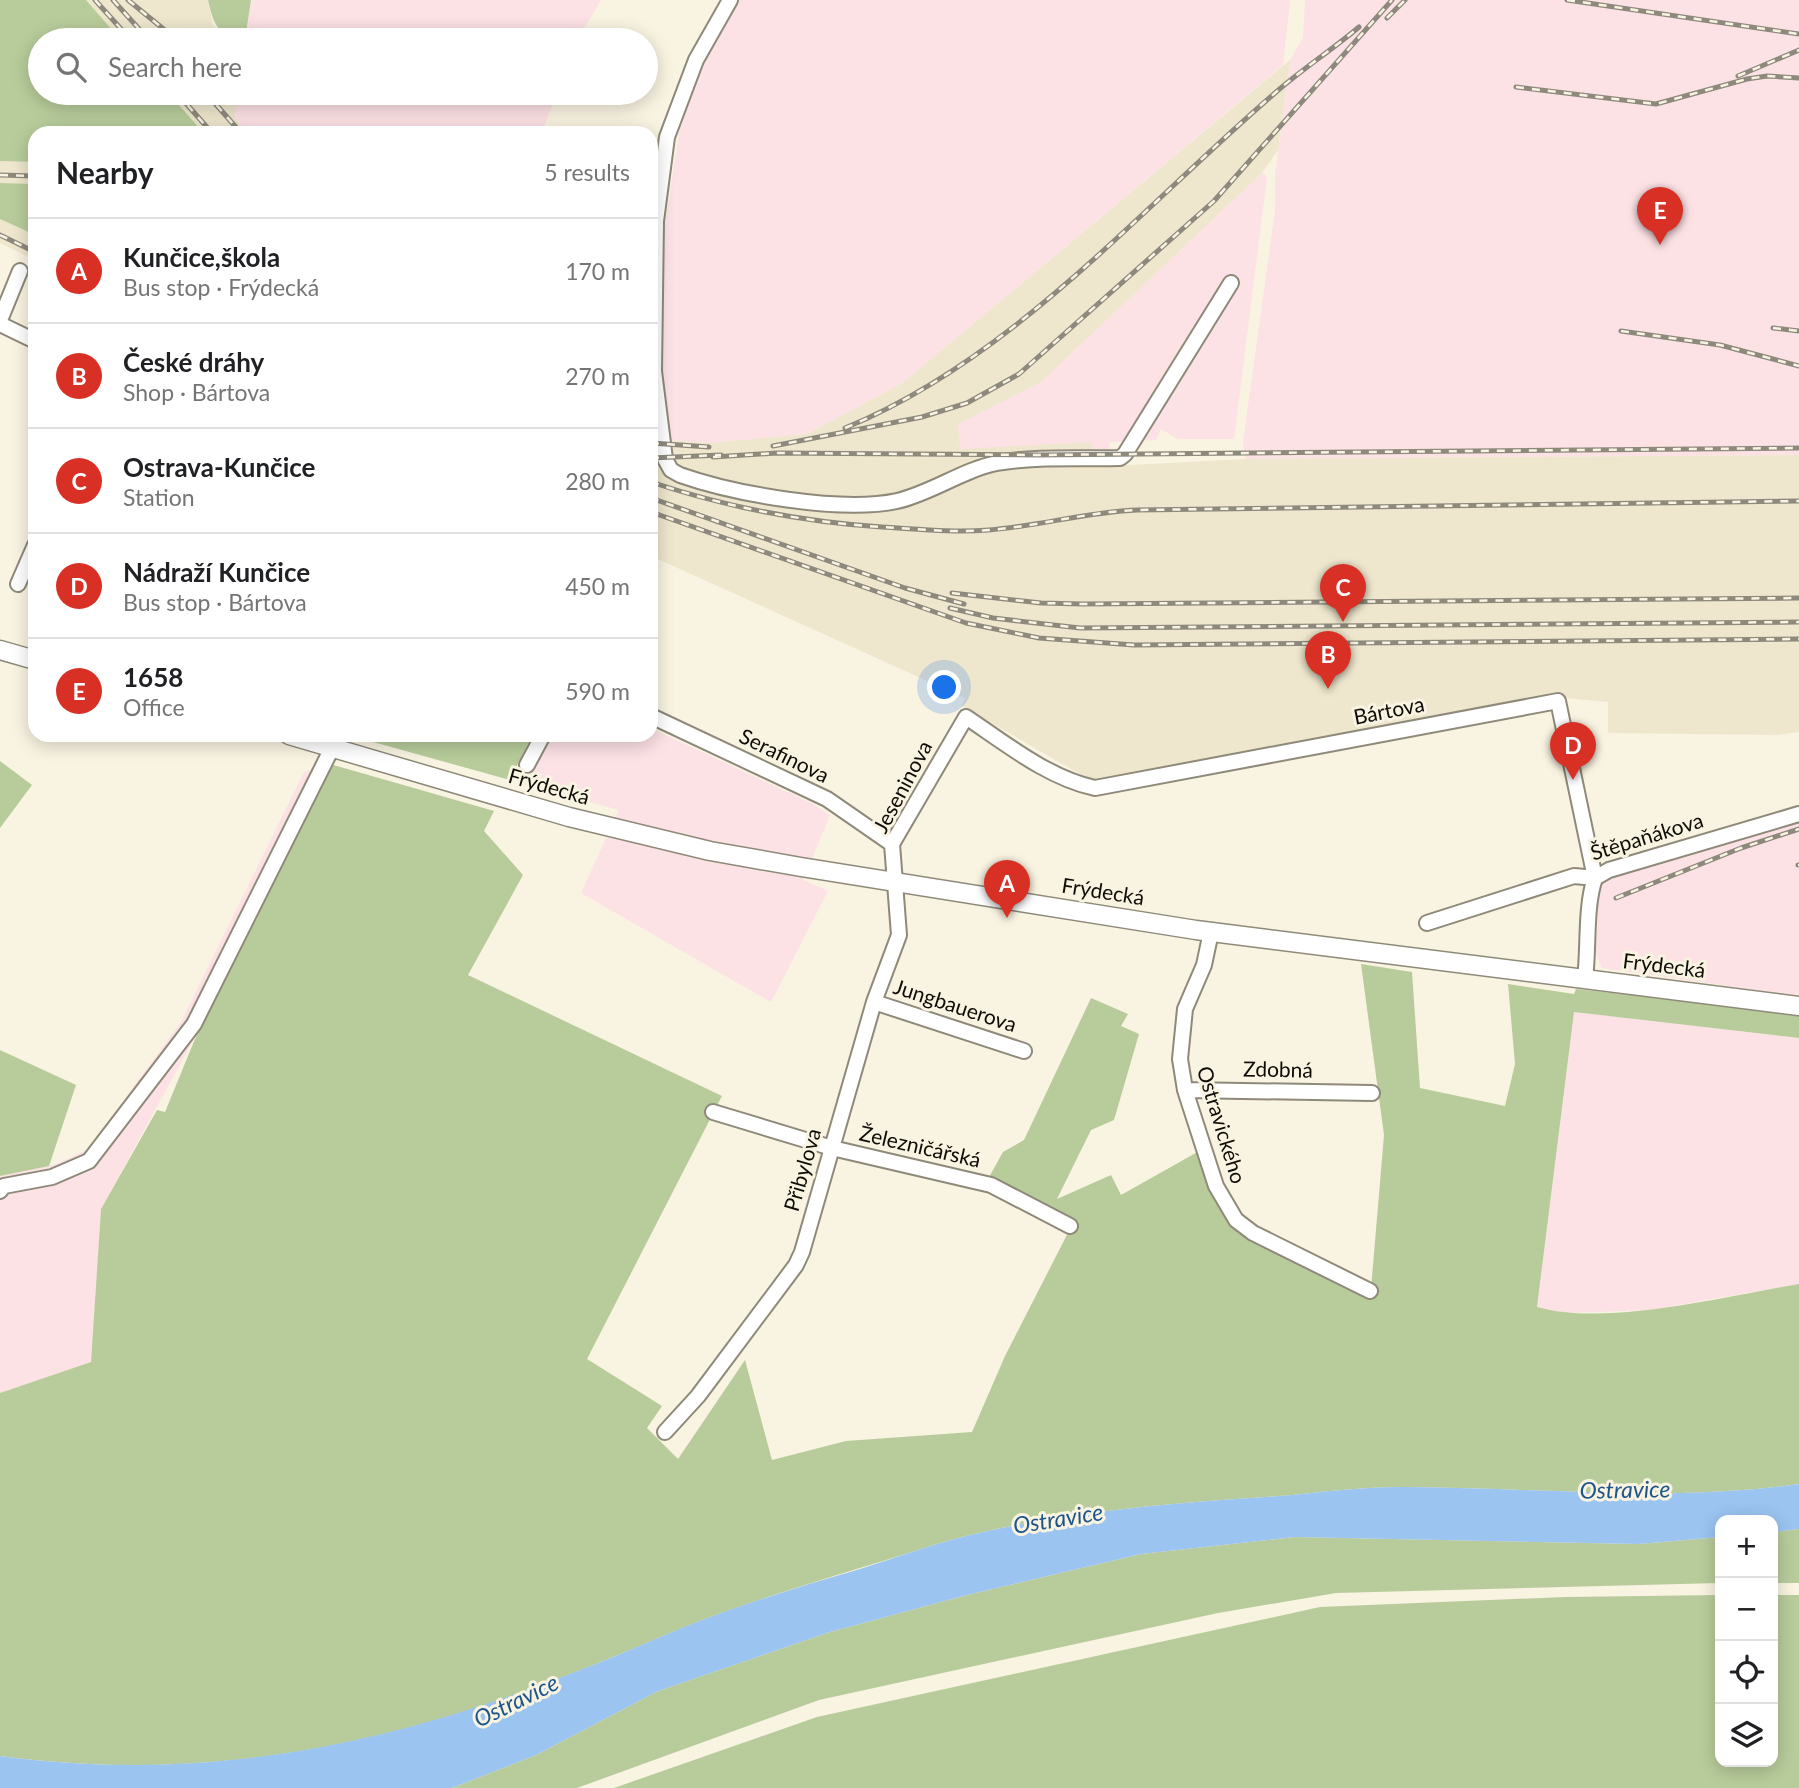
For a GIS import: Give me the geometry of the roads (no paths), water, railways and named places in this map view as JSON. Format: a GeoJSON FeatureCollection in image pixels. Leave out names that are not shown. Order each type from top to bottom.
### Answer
{"type":"FeatureCollection","features":[{"type":"Feature","properties":{"kind":"main road"},"geometry":{"type":"LineString","coordinates":[[0,650],[28,658]]}},
{"type":"Feature","properties":{"kind":"main road","name":"Frýdecká"},"geometry":{"type":"LineString","coordinates":[[312,742],[629,832],[710,851],[1212,932],[1799,1006]]}},
{"type":"Feature","properties":{"kind":"street"},"geometry":{"type":"LineString","coordinates":[[658,206],[667,137],[696,61],[730,0]]}},
{"type":"Feature","properties":{"kind":"street"},"geometry":{"type":"LineString","coordinates":[[20,271],[0,322],[28,337]]}},
{"type":"Feature","properties":{"kind":"street"},"geometry":{"type":"LineString","coordinates":[[658,401],[667,465],[671,470],[692,480],[750,493],[823,502],[878,503],[932,491],[995,464],[1120,458],[1231,283]]}},
{"type":"Feature","properties":{"kind":"street"},"geometry":{"type":"LineString","coordinates":[[18,584],[28,561]]}},
{"type":"Feature","properties":{"kind":"street","name":"Bártova"},"geometry":{"type":"LineString","coordinates":[[966,717],[1026,757],[1078,784],[1095,788],[1558,701],[1595,878],[1589,905],[1590,937],[1585,979]]}},
{"type":"Feature","properties":{"kind":"street","name":"Jeseninova"},"geometry":{"type":"LineString","coordinates":[[894,882],[892,844],[966,717]]}},
{"type":"Feature","properties":{"kind":"street","name":"Serafinova"},"geometry":{"type":"LineString","coordinates":[[658,719],[827,800],[892,844]]}},
{"type":"Feature","properties":{"kind":"street"},"geometry":{"type":"LineString","coordinates":[[527,765],[540,742]]}},
{"type":"Feature","properties":{"kind":"street"},"geometry":{"type":"LineString","coordinates":[[0,1191],[4,1186],[52,1177],[89,1161],[194,1024],[332,748]]}},
{"type":"Feature","properties":{"kind":"street","name":"Štěpaňákova"},"geometry":{"type":"LineString","coordinates":[[1427,923],[1574,876],[1595,878],[1609,870],[1799,814]]}},
{"type":"Feature","properties":{"kind":"street","name":"Přibylova"},"geometry":{"type":"LineString","coordinates":[[665,1432],[698,1396],[796,1265],[874,1002],[899,935],[894,882]]}},
{"type":"Feature","properties":{"kind":"street","name":"Ostravického"},"geometry":{"type":"LineString","coordinates":[[1212,932],[1204,965],[1185,1009],[1180,1059],[1185,1090],[1216,1186],[1236,1220],[1253,1233],[1370,1291]]}},
{"type":"Feature","properties":{"kind":"street","name":"Jungbauerova"},"geometry":{"type":"LineString","coordinates":[[874,1002],[1024,1051]]}},
{"type":"Feature","properties":{"kind":"street","name":"Zdobná"},"geometry":{"type":"LineString","coordinates":[[1185,1090],[1372,1093]]}},
{"type":"Feature","properties":{"kind":"street","name":"Železničářská"},"geometry":{"type":"LineString","coordinates":[[713,1112],[832,1148],[991,1185],[1070,1226]]}},
{"type":"Feature","properties":{"kind":"water","name":"Ostravice"},"geometry":{"type":"Polygon","coordinates":[[[1799,1484],[1799,1529],[1778,1531],[1778,1515],[1715,1515],[1715,1537],[1639,1544],[1295,1537],[1141,1554],[963,1596],[830,1632],[658,1691],[536,1755],[452,1788],[0,1788],[0,1756],[88,1764],[173,1764],[256,1757],[338,1744],[418,1725],[578,1671],[758,1600],[953,1540],[1043,1520],[1162,1505],[1377,1487],[1604,1493],[1750,1489],[1799,1484]]]}},
{"type":"Feature","properties":{"kind":"railway"},"geometry":{"type":"LineString","coordinates":[[95,0],[120,28]]}},
{"type":"Feature","properties":{"kind":"railway"},"geometry":{"type":"LineString","coordinates":[[113,0],[138,28]]}},
{"type":"Feature","properties":{"kind":"railway"},"geometry":{"type":"LineString","coordinates":[[128,0],[162,28]]}},
{"type":"Feature","properties":{"kind":"railway"},"geometry":{"type":"LineString","coordinates":[[773,446],[922,417],[967,403],[1019,374],[1214,201],[1392,0]]}},
{"type":"Feature","properties":{"kind":"railway"},"geometry":{"type":"LineString","coordinates":[[1387,18],[1405,0]]}},
{"type":"Feature","properties":{"kind":"railway"},"geometry":{"type":"LineString","coordinates":[[1567,0],[1799,34]]}},
{"type":"Feature","properties":{"kind":"railway"},"geometry":{"type":"LineString","coordinates":[[845,428],[906,399],[964,363],[1019,322],[1124,232],[1275,93],[1359,27]]}},
{"type":"Feature","properties":{"kind":"railway"},"geometry":{"type":"LineString","coordinates":[[1738,76],[1799,50]]}},
{"type":"Feature","properties":{"kind":"railway"},"geometry":{"type":"LineString","coordinates":[[1516,87],[1656,104],[1747,79],[1767,76],[1799,78]]}},
{"type":"Feature","properties":{"kind":"railway"},"geometry":{"type":"LineString","coordinates":[[188,105],[206,126]]}},
{"type":"Feature","properties":{"kind":"railway"},"geometry":{"type":"LineString","coordinates":[[216,105],[235,126]]}},
{"type":"Feature","properties":{"kind":"railway"},"geometry":{"type":"LineString","coordinates":[[0,175],[28,176]]}},
{"type":"Feature","properties":{"kind":"railway"},"geometry":{"type":"LineString","coordinates":[[0,235],[28,249]]}},
{"type":"Feature","properties":{"kind":"railway"},"geometry":{"type":"LineString","coordinates":[[1773,328],[1799,331]]}},
{"type":"Feature","properties":{"kind":"railway"},"geometry":{"type":"LineString","coordinates":[[1621,331],[1720,345],[1799,366]]}},
{"type":"Feature","properties":{"kind":"railway"},"geometry":{"type":"LineString","coordinates":[[658,443],[709,447]]}},
{"type":"Feature","properties":{"kind":"railway"},"geometry":{"type":"LineString","coordinates":[[713,457],[777,453],[1039,455],[1799,448]]}},
{"type":"Feature","properties":{"kind":"railway"},"geometry":{"type":"LineString","coordinates":[[658,458],[721,455]]}},
{"type":"Feature","properties":{"kind":"railway"},"geometry":{"type":"LineString","coordinates":[[658,484],[708,499],[794,517],[852,525],[949,531],[1008,528],[1100,513],[1137,510],[1799,501]]}},
{"type":"Feature","properties":{"kind":"railway"},"geometry":{"type":"LineString","coordinates":[[658,500],[905,588],[964,604]]}},
{"type":"Feature","properties":{"kind":"railway"},"geometry":{"type":"LineString","coordinates":[[658,514],[966,623],[1039,638],[1134,645],[1799,639]]}},
{"type":"Feature","properties":{"kind":"railway"},"geometry":{"type":"LineString","coordinates":[[952,593],[1041,603],[1083,604],[1799,598]]}},
{"type":"Feature","properties":{"kind":"railway"},"geometry":{"type":"LineString","coordinates":[[950,608],[993,618],[1080,628],[1799,622]]}},
{"type":"Feature","properties":{"kind":"railway"},"geometry":{"type":"LineString","coordinates":[[1616,898],[1741,848],[1799,829]]}},
{"type":"Feature","properties":{"kind":"place","name":"1658"},"geometry":{"type":"Point","coordinates":[1660,245]}},
{"type":"Feature","properties":{"kind":"place","name":"Ostrava-Kunčice"},"geometry":{"type":"Point","coordinates":[1343,622]}},
{"type":"Feature","properties":{"kind":"place","name":"České dráhy"},"geometry":{"type":"Point","coordinates":[1328,689]}},
{"type":"Feature","properties":{"kind":"place","name":"Nádraží Kunčice"},"geometry":{"type":"Point","coordinates":[1573,780]}},
{"type":"Feature","properties":{"kind":"place","name":"Kunčice,škola"},"geometry":{"type":"Point","coordinates":[1007,918]}}]}
